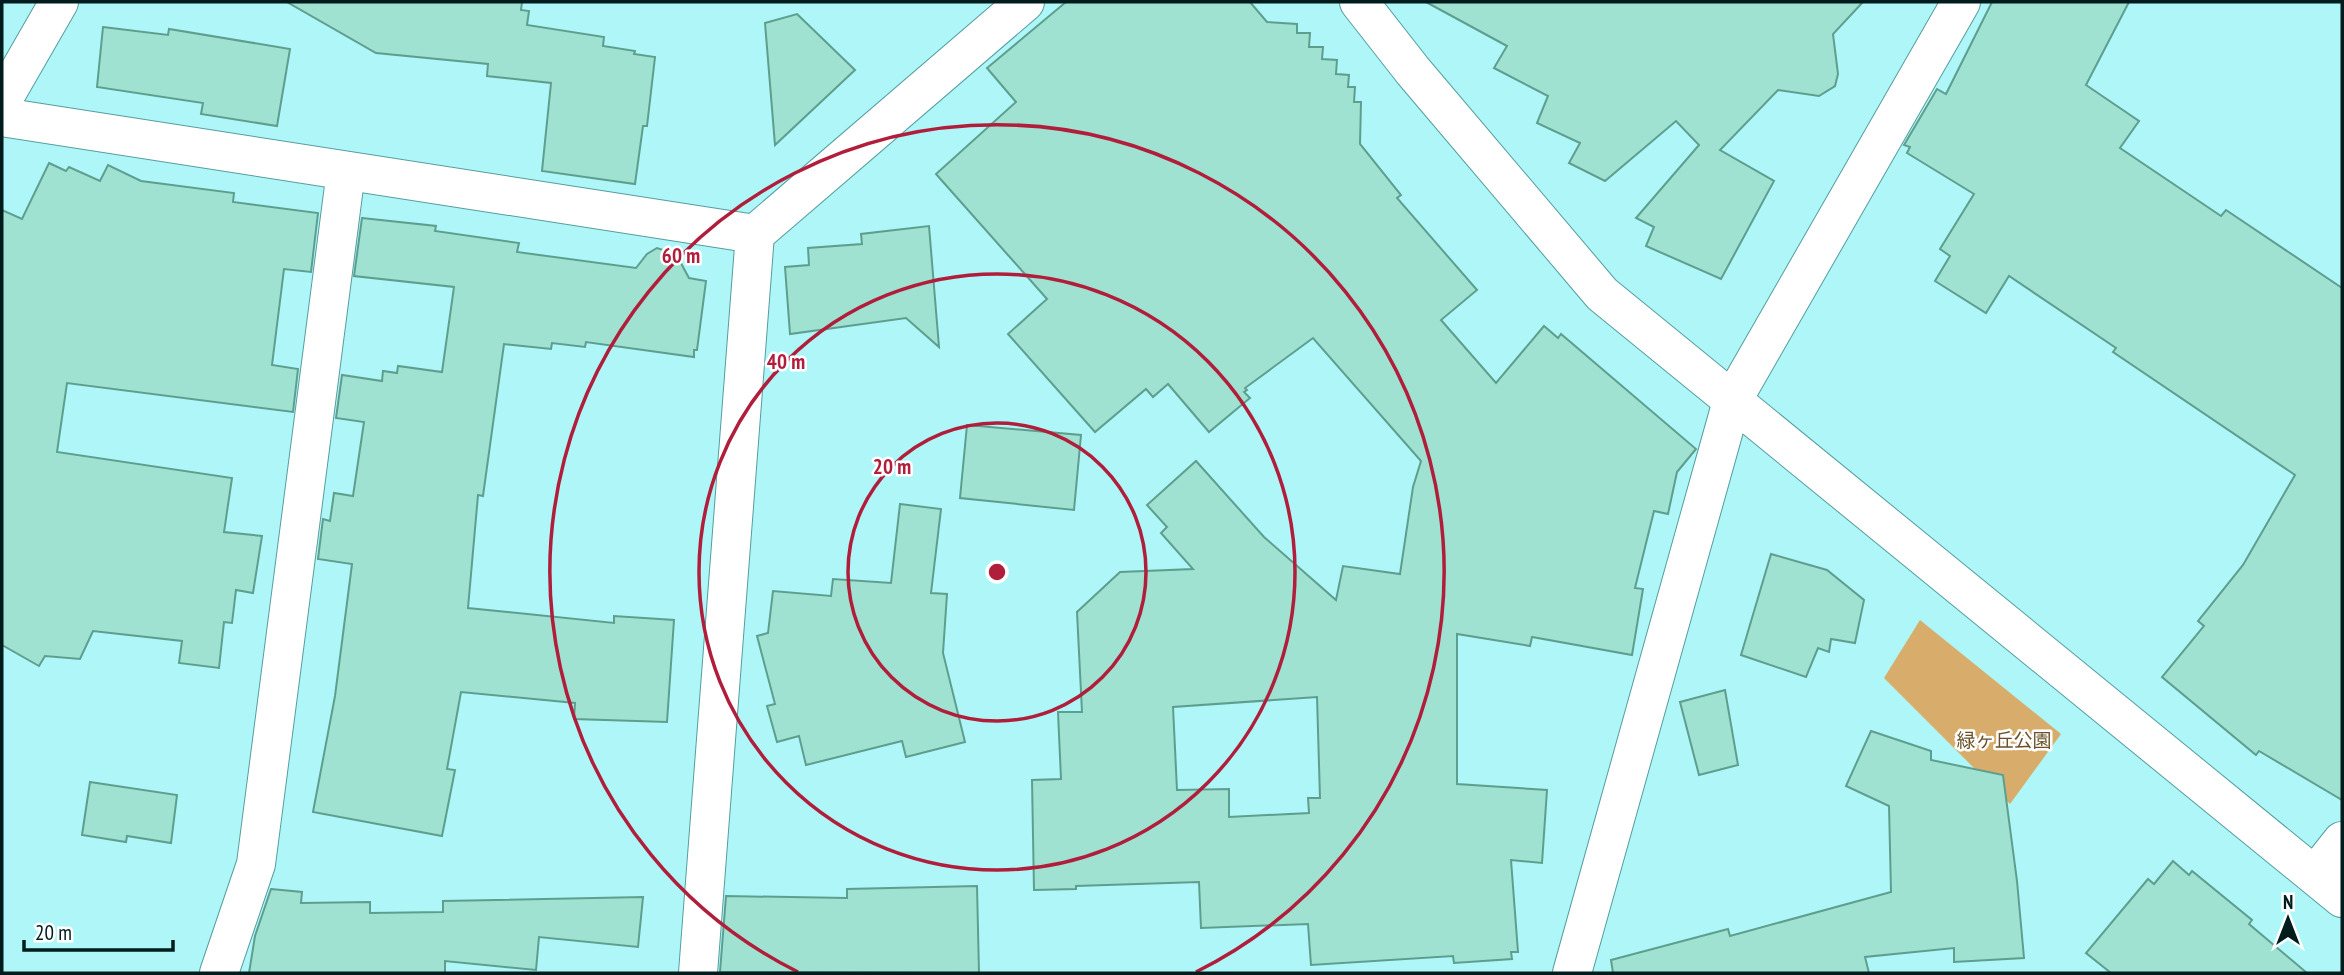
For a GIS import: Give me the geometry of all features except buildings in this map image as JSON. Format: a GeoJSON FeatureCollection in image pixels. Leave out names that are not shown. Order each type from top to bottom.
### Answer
{"type":"FeatureCollection","features":[{"type":"Feature","properties":{"kind":"street"},"geometry":{"type":"LineString","coordinates":[[2,101],[59,2]]}},
{"type":"Feature","properties":{"kind":"street"},"geometry":{"type":"LineString","coordinates":[[698,973],[755,234],[1025,2]]}},
{"type":"Feature","properties":{"kind":"street"},"geometry":{"type":"LineString","coordinates":[[1359,2],[1413,71],[1602,294],[2329,886],[2342,841]]}},
{"type":"Feature","properties":{"kind":"street"},"geometry":{"type":"LineString","coordinates":[[1572,973],[1732,401],[1961,2]]}},
{"type":"Feature","properties":{"kind":"street"},"geometry":{"type":"LineString","coordinates":[[2,117],[755,234]]}},
{"type":"Feature","properties":{"kind":"street"},"geometry":{"type":"LineString","coordinates":[[219,973],[256,864],[346,171]]}},
{"type":"Feature","properties":{"kind":"green space","name":"緑ヶ丘公園"},"geometry":{"type":"Polygon","coordinates":[[[1920,620],[2061,734],[2010,804],[1884,678],[1920,620]]]}}]}
